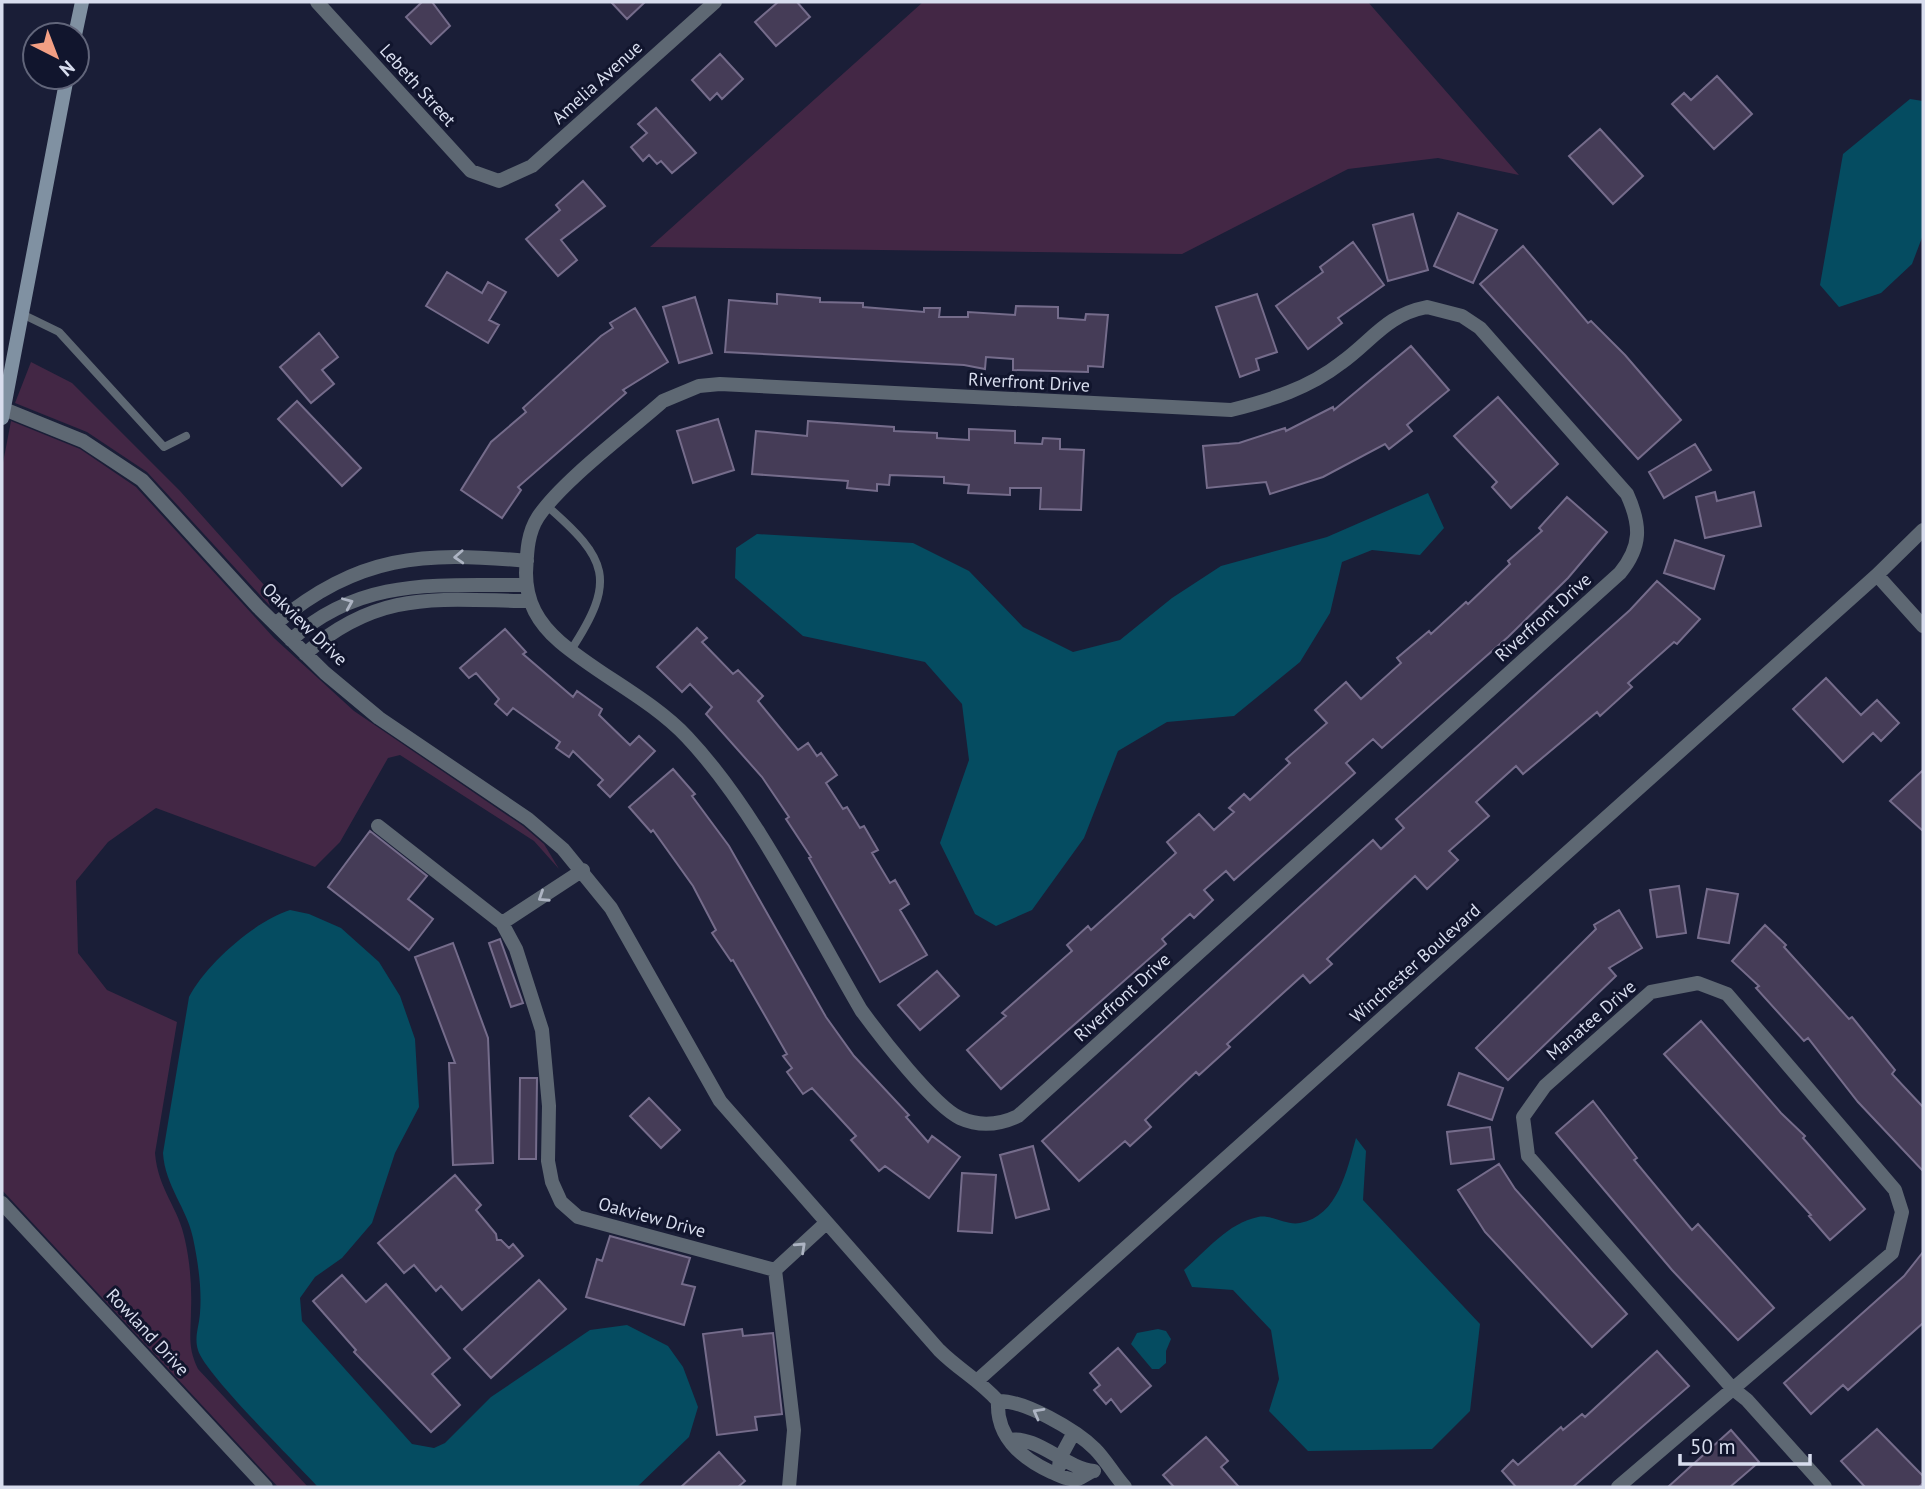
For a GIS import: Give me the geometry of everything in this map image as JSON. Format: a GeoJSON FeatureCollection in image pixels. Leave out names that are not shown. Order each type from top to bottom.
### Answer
{"type":"FeatureCollection","features":[{"type":"Feature","properties":{"kind":"main road"},"geometry":{"type":"LineString","coordinates":[[78,21],[82,2]]}},
{"type":"Feature","properties":{"kind":"main road"},"geometry":{"type":"LineString","coordinates":[[3,413],[64,91]]}},
{"type":"Feature","properties":{"kind":"street","name":"Amelia Avenue"},"geometry":{"type":"LineString","coordinates":[[499,181],[532,166],[715,2]]}},
{"type":"Feature","properties":{"kind":"street","name":"Lebeth Street"},"geometry":{"type":"LineString","coordinates":[[325,4],[471,171],[499,181]]}},
{"type":"Feature","properties":{"kind":"street","name":"Riverfront Drive"},"geometry":{"type":"LineString","coordinates":[[1427,307],[1462,316],[1480,328],[1627,494],[1638,522],[1639,538],[1632,558],[1620,573],[1018,1116],[999,1124],[973,1123],[958,1117],[912,1071],[861,1010],[751,822],[716,771],[687,736],[661,713],[571,650],[537,617],[528,601],[527,561],[529,539],[537,518],[547,506],[663,401],[699,386],[720,384],[1231,410],[1291,392],[1322,377],[1388,322],[1405,312],[1427,307]]}},
{"type":"Feature","properties":{"kind":"street","name":"Oakview Drive"},"geometry":{"type":"LineString","coordinates":[[3,413],[83,441],[142,480],[305,654],[379,718],[528,819],[583,870],[611,908],[720,1101],[939,1350],[953,1363],[979,1379],[998,1401]]}},
{"type":"Feature","properties":{"kind":"street","name":"Winchester Boulevard"},"geometry":{"type":"LineString","coordinates":[[979,1379],[1877,575],[1923,530]]}},
{"type":"Feature","properties":{"kind":"street"},"geometry":{"type":"LineString","coordinates":[[275,624],[295,608],[353,573],[421,559],[466,555],[527,561]]}},
{"type":"Feature","properties":{"kind":"street"},"geometry":{"type":"LineString","coordinates":[[421,559],[426,600]]}},
{"type":"Feature","properties":{"kind":"street"},"geometry":{"type":"LineString","coordinates":[[1877,575],[1923,626]]}},
{"type":"Feature","properties":{"kind":"street"},"geometry":{"type":"LineString","coordinates":[[291,640],[310,623],[338,607],[385,590],[424,585],[526,584]]}},
{"type":"Feature","properties":{"kind":"street"},"geometry":{"type":"LineString","coordinates":[[305,654],[333,630],[372,610],[408,601],[528,601]]}},
{"type":"Feature","properties":{"kind":"street","name":"Oakview Drive"},"geometry":{"type":"LineString","coordinates":[[378,827],[502,923],[516,949],[542,1030],[549,1106],[548,1161],[552,1182],[561,1202],[578,1217],[775,1270]]}},
{"type":"Feature","properties":{"kind":"street"},"geometry":{"type":"LineString","coordinates":[[502,923],[583,870]]}},
{"type":"Feature","properties":{"kind":"street","name":"Manatee Drive"},"geometry":{"type":"LineString","coordinates":[[1618,1487],[1892,1253],[1902,1212],[1895,1190],[1727,994],[1698,983],[1651,992],[1545,1086],[1523,1117],[1528,1156],[1732,1388]]}},
{"type":"Feature","properties":{"kind":"street","name":"Rowland Drive"},"geometry":{"type":"LineString","coordinates":[[2,1203],[266,1487]]}},
{"type":"Feature","properties":{"kind":"street"},"geometry":{"type":"LineString","coordinates":[[789,1487],[794,1430],[775,1270],[826,1223]]}},
{"type":"Feature","properties":{"kind":"street"},"geometry":{"type":"LineString","coordinates":[[1732,1388],[1747,1400],[1825,1487]]}},
{"type":"Feature","properties":{"kind":"street"},"geometry":{"type":"LineString","coordinates":[[1012,1400],[1093,1447],[1100,1470],[1078,1479],[1058,1475],[1015,1451],[997,1414],[998,1401],[1012,1400]]}},
{"type":"Feature","properties":{"kind":"street"},"geometry":{"type":"LineString","coordinates":[[1058,1475],[1060,1458],[1073,1434]]}},
{"type":"Feature","properties":{"kind":"street"},"geometry":{"type":"LineString","coordinates":[[1009,1440],[1020,1438],[1060,1458],[1100,1470],[1125,1487]]}},
{"type":"Feature","properties":{"kind":"lane"},"geometry":{"type":"LineString","coordinates":[[22,314],[59,332],[164,447],[186,436]]}},
{"type":"Feature","properties":{"kind":"lane"},"geometry":{"type":"LineString","coordinates":[[547,506],[582,537],[600,567],[598,602],[571,650]]}},
{"type":"Feature","properties":{"kind":"shaded area"},"geometry":{"type":"Polygon","coordinates":[[[923,2],[1368,2],[1519,175],[1438,158],[1348,169],[1182,254],[650,247],[923,2]]]}},
{"type":"Feature","properties":{"kind":"shaded area"},"geometry":{"type":"Polygon","coordinates":[[[31,362],[72,383],[180,491],[264,585],[270,606],[147,472],[87,432],[15,403],[31,362]]]}},
{"type":"Feature","properties":{"kind":"shaded area"},"geometry":{"type":"Polygon","coordinates":[[[11,421],[80,449],[136,487],[274,638],[354,711],[523,826],[544,844],[559,869],[534,841],[400,755],[388,758],[340,842],[315,867],[156,808],[108,842],[76,881],[78,953],[107,990],[177,1022],[155,1153],[160,1178],[178,1218],[187,1248],[191,1284],[192,1354],[198,1369],[308,1487],[278,1487],[2,1190],[2,468],[11,421]]]}},
{"type":"Feature","properties":{"kind":"water"},"geometry":{"type":"Polygon","coordinates":[[[1910,99],[1923,101],[1923,235],[1912,264],[1881,293],[1839,307],[1820,285],[1843,154],[1910,99]]]}},
{"type":"Feature","properties":{"kind":"water"},"geometry":{"type":"Polygon","coordinates":[[[1428,493],[1444,528],[1420,555],[1372,550],[1342,562],[1330,613],[1300,662],[1234,716],[1167,722],[1118,751],[1084,838],[1032,910],[996,926],[975,914],[940,843],[969,760],[962,704],[925,662],[803,636],[735,578],[736,548],[757,534],[913,543],[969,571],[1023,627],[1073,652],[1120,640],[1172,598],[1221,566],[1327,537],[1428,493]]]}},
{"type":"Feature","properties":{"kind":"water"},"geometry":{"type":"Polygon","coordinates":[[[290,910],[309,914],[341,928],[379,962],[400,996],[415,1039],[419,1107],[395,1153],[372,1223],[342,1258],[315,1277],[300,1298],[302,1321],[412,1444],[434,1448],[445,1443],[491,1397],[590,1330],[627,1325],[668,1346],[683,1367],[698,1407],[689,1437],[637,1487],[318,1487],[233,1397],[204,1362],[196,1341],[200,1295],[195,1247],[190,1227],[168,1176],[163,1153],[189,997],[207,971],[233,945],[262,924],[290,910]]]}},
{"type":"Feature","properties":{"kind":"water"},"geometry":{"type":"Polygon","coordinates":[[[1356,1138],[1366,1151],[1363,1200],[1480,1324],[1470,1411],[1432,1449],[1308,1451],[1269,1411],[1279,1379],[1271,1330],[1233,1290],[1192,1287],[1184,1270],[1227,1231],[1247,1220],[1263,1217],[1300,1223],[1313,1219],[1324,1211],[1339,1190],[1356,1138]]]}},
{"type":"Feature","properties":{"kind":"water"},"geometry":{"type":"Polygon","coordinates":[[[1158,1329],[1166,1331],[1171,1339],[1166,1351],[1166,1363],[1159,1369],[1152,1369],[1131,1344],[1137,1333],[1158,1329]]]}},
{"type":"Feature","properties":{"kind":"building"},"geometry":{"type":"Polygon","coordinates":[[[422,2],[432,2],[450,26],[431,44],[406,17],[422,2]]]}},
{"type":"Feature","properties":{"kind":"building"},"geometry":{"type":"Polygon","coordinates":[[[611,2],[645,2],[627,19],[611,2]]]}},
{"type":"Feature","properties":{"kind":"building"},"geometry":{"type":"Polygon","coordinates":[[[778,2],[797,2],[810,17],[776,46],[755,22],[778,2]]]}},
{"type":"Feature","properties":{"kind":"building"},"geometry":{"type":"Polygon","coordinates":[[[720,54],[743,79],[722,99],[717,93],[710,100],[692,80],[720,54]]]}},
{"type":"Feature","properties":{"kind":"building"},"geometry":{"type":"Polygon","coordinates":[[[1717,76],[1752,114],[1714,149],[1672,104],[1684,93],[1691,100],[1717,76]]]}},
{"type":"Feature","properties":{"kind":"building"},"geometry":{"type":"Polygon","coordinates":[[[656,108],[696,153],[672,173],[661,161],[657,164],[649,155],[643,161],[631,147],[647,133],[638,124],[656,108]]]}},
{"type":"Feature","properties":{"kind":"building"},"geometry":{"type":"Polygon","coordinates":[[[1600,129],[1643,176],[1613,204],[1569,156],[1600,129]]]}},
{"type":"Feature","properties":{"kind":"building"},"geometry":{"type":"Polygon","coordinates":[[[583,181],[605,206],[561,240],[577,260],[558,276],[526,239],[560,210],[556,205],[583,181]]]}},
{"type":"Feature","properties":{"kind":"building"},"geometry":{"type":"Polygon","coordinates":[[[1458,213],[1497,230],[1473,283],[1434,266],[1458,213]]]}},
{"type":"Feature","properties":{"kind":"building"},"geometry":{"type":"Polygon","coordinates":[[[1413,214],[1428,270],[1388,281],[1373,225],[1413,214]]]}},
{"type":"Feature","properties":{"kind":"building"},"geometry":{"type":"Polygon","coordinates":[[[1353,242],[1384,285],[1338,318],[1342,323],[1308,349],[1276,306],[1323,272],[1320,267],[1353,242]]]}},
{"type":"Feature","properties":{"kind":"building"},"geometry":{"type":"Polygon","coordinates":[[[1523,246],[1588,323],[1591,321],[1625,355],[1681,420],[1638,459],[1480,284],[1523,246]]]}},
{"type":"Feature","properties":{"kind":"building"},"geometry":{"type":"Polygon","coordinates":[[[447,272],[482,293],[488,282],[506,292],[489,320],[499,325],[488,343],[426,306],[447,272]]]}},
{"type":"Feature","properties":{"kind":"building"},"geometry":{"type":"Polygon","coordinates":[[[777,294],[820,298],[820,302],[863,303],[863,307],[924,312],[924,308],[940,308],[939,317],[968,317],[968,312],[1015,315],[1016,306],[1058,307],[1058,318],[1085,320],[1086,314],[1108,315],[1103,367],[1088,366],[1088,372],[1013,370],[1013,359],[986,357],[985,369],[964,365],[725,352],[729,300],[777,304],[777,294]]]}},
{"type":"Feature","properties":{"kind":"building"},"geometry":{"type":"Polygon","coordinates":[[[1257,294],[1277,352],[1256,359],[1259,370],[1240,377],[1216,307],[1257,294]]]}},
{"type":"Feature","properties":{"kind":"building"},"geometry":{"type":"Polygon","coordinates":[[[695,297],[712,353],[679,363],[663,307],[695,297]]]}},
{"type":"Feature","properties":{"kind":"building"},"geometry":{"type":"Polygon","coordinates":[[[635,308],[668,362],[623,390],[626,393],[518,487],[521,490],[502,518],[461,490],[491,442],[526,412],[523,408],[613,328],[610,323],[635,308]]]}},
{"type":"Feature","properties":{"kind":"building"},"geometry":{"type":"Polygon","coordinates":[[[319,333],[338,357],[322,370],[334,384],[311,403],[280,367],[319,333]]]}},
{"type":"Feature","properties":{"kind":"building"},"geometry":{"type":"Polygon","coordinates":[[[1411,346],[1449,390],[1407,425],[1412,431],[1389,449],[1385,444],[1323,477],[1270,494],[1266,482],[1207,488],[1203,446],[1239,443],[1285,428],[1286,431],[1333,407],[1334,410],[1411,346]]]}},
{"type":"Feature","properties":{"kind":"building"},"geometry":{"type":"Polygon","coordinates":[[[1498,397],[1558,464],[1511,508],[1492,487],[1497,482],[1454,436],[1498,397]]]}},
{"type":"Feature","properties":{"kind":"building"},"geometry":{"type":"Polygon","coordinates":[[[297,401],[361,468],[342,486],[278,419],[297,401]]]}},
{"type":"Feature","properties":{"kind":"building"},"geometry":{"type":"Polygon","coordinates":[[[718,419],[734,470],[693,483],[677,431],[718,419]]]}},
{"type":"Feature","properties":{"kind":"building"},"geometry":{"type":"Polygon","coordinates":[[[808,421],[894,427],[894,431],[937,433],[937,438],[969,440],[969,429],[1015,431],[1015,443],[1042,444],[1043,438],[1060,439],[1060,449],[1084,450],[1081,510],[1040,509],[1041,488],[1010,488],[1010,495],[968,493],[969,485],[944,483],[944,477],[890,475],[889,485],[877,484],[877,491],[847,488],[848,481],[752,474],[756,431],[807,436],[808,421]]]}},
{"type":"Feature","properties":{"kind":"building"},"geometry":{"type":"Polygon","coordinates":[[[1695,444],[1711,470],[1664,498],[1649,472],[1695,444]]]}},
{"type":"Feature","properties":{"kind":"building"},"geometry":{"type":"Polygon","coordinates":[[[1715,492],[1717,501],[1754,492],[1761,526],[1705,538],[1696,497],[1715,492]]]}},
{"type":"Feature","properties":{"kind":"building"},"geometry":{"type":"Polygon","coordinates":[[[1567,497],[1607,532],[1568,578],[1508,637],[1382,748],[1373,739],[1346,763],[1355,773],[1234,880],[1226,871],[1204,890],[1213,900],[1194,918],[1190,914],[1162,939],[1166,944],[1001,1089],[967,1050],[1006,1016],[1002,1013],[1072,951],[1067,945],[1088,926],[1091,930],[1176,853],[1167,842],[1199,814],[1214,830],[1234,812],[1229,808],[1244,794],[1250,800],[1290,763],[1286,759],[1327,723],[1315,710],[1346,682],[1361,699],[1401,663],[1397,658],[1429,631],[1431,634],[1466,602],[1468,604],[1510,564],[1508,561],[1542,531],[1539,528],[1567,497]]]}},
{"type":"Feature","properties":{"kind":"building"},"geometry":{"type":"Polygon","coordinates":[[[1675,540],[1724,556],[1714,589],[1664,573],[1675,540]]]}},
{"type":"Feature","properties":{"kind":"building"},"geometry":{"type":"Polygon","coordinates":[[[1657,581],[1700,619],[1677,644],[1674,642],[1628,683],[1632,687],[1600,716],[1597,712],[1523,774],[1516,766],[1476,802],[1489,816],[1449,851],[1458,860],[1427,889],[1415,876],[1327,959],[1332,964],[1310,983],[1303,975],[1227,1044],[1230,1047],[1199,1075],[1196,1072],[1145,1120],[1151,1127],[1130,1146],[1125,1141],[1079,1181],[1042,1141],[1373,840],[1381,849],[1404,828],[1396,819],[1630,610],[1657,581]]]}},
{"type":"Feature","properties":{"kind":"building"},"geometry":{"type":"Polygon","coordinates":[[[697,628],[707,638],[702,642],[733,674],[738,670],[763,696],[758,701],[798,750],[808,743],[817,756],[821,753],[837,775],[826,783],[843,809],[847,807],[860,828],[864,826],[878,850],[872,853],[890,883],[895,880],[909,904],[900,910],[927,955],[880,982],[809,858],[811,857],[786,819],[789,817],[762,777],[706,714],[712,707],[690,684],[682,692],[657,667],[697,628]]]}},
{"type":"Feature","properties":{"kind":"building"},"geometry":{"type":"Polygon","coordinates":[[[505,629],[526,652],[523,654],[573,697],[577,691],[602,709],[599,715],[630,745],[639,736],[655,751],[610,797],[598,785],[603,780],[573,751],[569,757],[556,748],[560,742],[513,708],[507,715],[495,704],[499,699],[476,673],[469,678],[460,668],[505,629]]]}},
{"type":"Feature","properties":{"kind":"building"},"geometry":{"type":"Polygon","coordinates":[[[1826,678],[1861,715],[1877,700],[1899,723],[1881,741],[1873,733],[1843,762],[1793,709],[1826,678]]]}},
{"type":"Feature","properties":{"kind":"building"},"geometry":{"type":"Polygon","coordinates":[[[673,769],[695,794],[692,796],[729,846],[826,1017],[854,1056],[909,1115],[906,1117],[928,1142],[932,1136],[960,1157],[929,1198],[885,1166],[879,1171],[851,1140],[856,1136],[812,1088],[803,1094],[787,1072],[792,1068],[783,1056],[787,1054],[733,960],[731,961],[712,933],[716,930],[693,886],[653,830],[651,832],[629,807],[673,769]]]}},
{"type":"Feature","properties":{"kind":"building"},"geometry":{"type":"Polygon","coordinates":[[[1923,770],[1923,831],[1890,801],[1923,770]]]}},
{"type":"Feature","properties":{"kind":"building"},"geometry":{"type":"Polygon","coordinates":[[[370,831],[427,876],[408,899],[433,919],[409,950],[328,887],[370,831]]]}},
{"type":"Feature","properties":{"kind":"building"},"geometry":{"type":"Polygon","coordinates":[[[1679,886],[1686,933],[1657,937],[1650,890],[1679,886]]]}},
{"type":"Feature","properties":{"kind":"building"},"geometry":{"type":"Polygon","coordinates":[[[1707,889],[1738,894],[1729,943],[1698,938],[1707,889]]]}},
{"type":"Feature","properties":{"kind":"building"},"geometry":{"type":"Polygon","coordinates":[[[1619,910],[1642,948],[1609,968],[1616,976],[1508,1080],[1476,1048],[1596,929],[1594,925],[1619,910]]]}},
{"type":"Feature","properties":{"kind":"building"},"geometry":{"type":"Polygon","coordinates":[[[1765,925],[1786,945],[1784,947],[1849,1019],[1852,1017],[1895,1070],[1892,1074],[1923,1107],[1923,1171],[1858,1102],[1808,1038],[1804,1041],[1756,988],[1759,986],[1732,961],[1765,925]]]}},
{"type":"Feature","properties":{"kind":"building"},"geometry":{"type":"Polygon","coordinates":[[[500,939],[523,1003],[511,1007],[489,943],[500,939]]]}},
{"type":"Feature","properties":{"kind":"building"},"geometry":{"type":"Polygon","coordinates":[[[453,943],[488,1038],[493,1163],[453,1165],[449,1063],[455,1063],[415,957],[453,943]]]}},
{"type":"Feature","properties":{"kind":"building"},"geometry":{"type":"Polygon","coordinates":[[[937,971],[959,996],[920,1030],[898,1005],[937,971]]]}},
{"type":"Feature","properties":{"kind":"building"},"geometry":{"type":"Polygon","coordinates":[[[1701,1021],[1781,1113],[1805,1136],[1803,1138],[1865,1209],[1830,1240],[1809,1216],[1811,1215],[1664,1054],[1701,1021]]]}},
{"type":"Feature","properties":{"kind":"building"},"geometry":{"type":"Polygon","coordinates":[[[1459,1073],[1503,1088],[1492,1120],[1448,1105],[1459,1073]]]}},
{"type":"Feature","properties":{"kind":"building"},"geometry":{"type":"Polygon","coordinates":[[[520,1078],[537,1078],[536,1159],[519,1159],[520,1078]]]}},
{"type":"Feature","properties":{"kind":"building"},"geometry":{"type":"Polygon","coordinates":[[[649,1098],[680,1130],[661,1148],[630,1116],[649,1098]]]}},
{"type":"Feature","properties":{"kind":"building"},"geometry":{"type":"Polygon","coordinates":[[[1593,1101],[1637,1158],[1634,1160],[1692,1230],[1698,1224],[1774,1308],[1738,1340],[1672,1270],[1556,1133],[1593,1101]]]}},
{"type":"Feature","properties":{"kind":"building"},"geometry":{"type":"Polygon","coordinates":[[[1490,1127],[1494,1159],[1451,1164],[1447,1132],[1490,1127]]]}},
{"type":"Feature","properties":{"kind":"building"},"geometry":{"type":"Polygon","coordinates":[[[1033,1146],[1049,1209],[1016,1218],[1000,1155],[1033,1146]]]}},
{"type":"Feature","properties":{"kind":"building"},"geometry":{"type":"Polygon","coordinates":[[[1499,1164],[1515,1189],[1627,1314],[1592,1347],[1485,1232],[1458,1190],[1499,1164]]]}},
{"type":"Feature","properties":{"kind":"building"},"geometry":{"type":"Polygon","coordinates":[[[962,1173],[996,1175],[992,1233],[958,1231],[962,1173]]]}},
{"type":"Feature","properties":{"kind":"building"},"geometry":{"type":"Polygon","coordinates":[[[455,1175],[481,1205],[476,1210],[496,1234],[497,1240],[501,1240],[509,1248],[513,1244],[523,1256],[462,1310],[441,1286],[436,1291],[414,1265],[404,1273],[378,1243],[455,1175]]]}},
{"type":"Feature","properties":{"kind":"building"},"geometry":{"type":"Polygon","coordinates":[[[610,1236],[690,1258],[682,1284],[695,1287],[684,1325],[586,1297],[597,1259],[602,1261],[610,1236]]]}},
{"type":"Feature","properties":{"kind":"building"},"geometry":{"type":"Polygon","coordinates":[[[1923,1252],[1923,1323],[1848,1390],[1843,1385],[1811,1414],[1784,1383],[1904,1276],[1923,1252]]]}},
{"type":"Feature","properties":{"kind":"building"},"geometry":{"type":"Polygon","coordinates":[[[342,1275],[366,1302],[386,1284],[450,1358],[432,1374],[460,1405],[431,1432],[354,1352],[356,1350],[313,1301],[342,1275]]]}},
{"type":"Feature","properties":{"kind":"building"},"geometry":{"type":"Polygon","coordinates":[[[539,1280],[566,1309],[491,1378],[464,1349],[539,1280]]]}},
{"type":"Feature","properties":{"kind":"building"},"geometry":{"type":"Polygon","coordinates":[[[742,1329],[743,1336],[773,1333],[782,1414],[755,1417],[757,1430],[717,1435],[703,1334],[742,1329]]]}},
{"type":"Feature","properties":{"kind":"building"},"geometry":{"type":"Polygon","coordinates":[[[1118,1348],[1151,1386],[1121,1412],[1111,1399],[1106,1404],[1094,1390],[1100,1385],[1090,1373],[1118,1348]]]}},
{"type":"Feature","properties":{"kind":"building"},"geometry":{"type":"Polygon","coordinates":[[[1657,1351],[1689,1386],[1573,1487],[1516,1487],[1502,1471],[1513,1460],[1518,1465],[1561,1427],[1563,1430],[1582,1414],[1585,1417],[1657,1351]]]}},
{"type":"Feature","properties":{"kind":"building"},"geometry":{"type":"Polygon","coordinates":[[[1877,1429],[1923,1476],[1923,1483],[1919,1487],[1865,1487],[1841,1461],[1877,1429]]]}},
{"type":"Feature","properties":{"kind":"building"},"geometry":{"type":"Polygon","coordinates":[[[1731,1430],[1759,1462],[1730,1487],[1668,1487],[1731,1430]]]}},
{"type":"Feature","properties":{"kind":"building"},"geometry":{"type":"Polygon","coordinates":[[[1206,1437],[1228,1461],[1221,1467],[1239,1487],[1174,1487],[1163,1475],[1206,1437]]]}},
{"type":"Feature","properties":{"kind":"building"},"geometry":{"type":"Polygon","coordinates":[[[719,1452],[745,1481],[738,1487],[681,1487],[719,1452]]]}}]}
